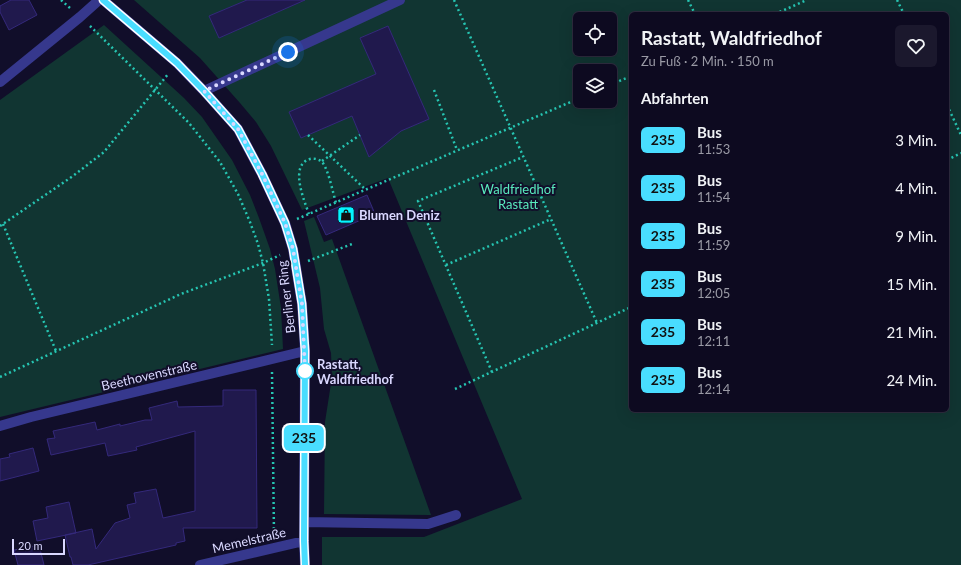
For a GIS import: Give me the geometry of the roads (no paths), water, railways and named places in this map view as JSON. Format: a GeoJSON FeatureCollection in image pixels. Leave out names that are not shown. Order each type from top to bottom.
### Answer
{"type":"FeatureCollection","features":[{"type":"Feature","properties":{"kind":"street"},"geometry":{"type":"LineString","coordinates":[[0,82],[99,0]]}},
{"type":"Feature","properties":{"kind":"street","name":"Berliner Ring"},"geometry":{"type":"LineString","coordinates":[[103,0],[177,63],[238,129],[262,174],[285,223],[296,265],[302,304],[305,351],[305,565]]}},
{"type":"Feature","properties":{"kind":"street"},"geometry":{"type":"LineString","coordinates":[[204,91],[400,0]]}},
{"type":"Feature","properties":{"kind":"street","name":"Beethovenstraße"},"geometry":{"type":"LineString","coordinates":[[0,426],[31,417],[305,351]]}},
{"type":"Feature","properties":{"kind":"street"},"geometry":{"type":"LineString","coordinates":[[304,522],[428,524],[456,515]]}},
{"type":"Feature","properties":{"kind":"street","name":"Memelstraße"},"geometry":{"type":"LineString","coordinates":[[200,565],[304,541]]}},
{"type":"Feature","properties":{"kind":"place","name":"Blumen Deniz"},"geometry":{"type":"Point","coordinates":[346,215]}},
{"type":"Feature","properties":{"kind":"place","name":"Rastatt, Waldfriedhof"},"geometry":{"type":"Point","coordinates":[305,371]}},
{"type":"Feature","properties":{"kind":"park label","name":"Waldfriedhof Rastatt"},"geometry":{"type":"Point","coordinates":[518,196]}}]}
